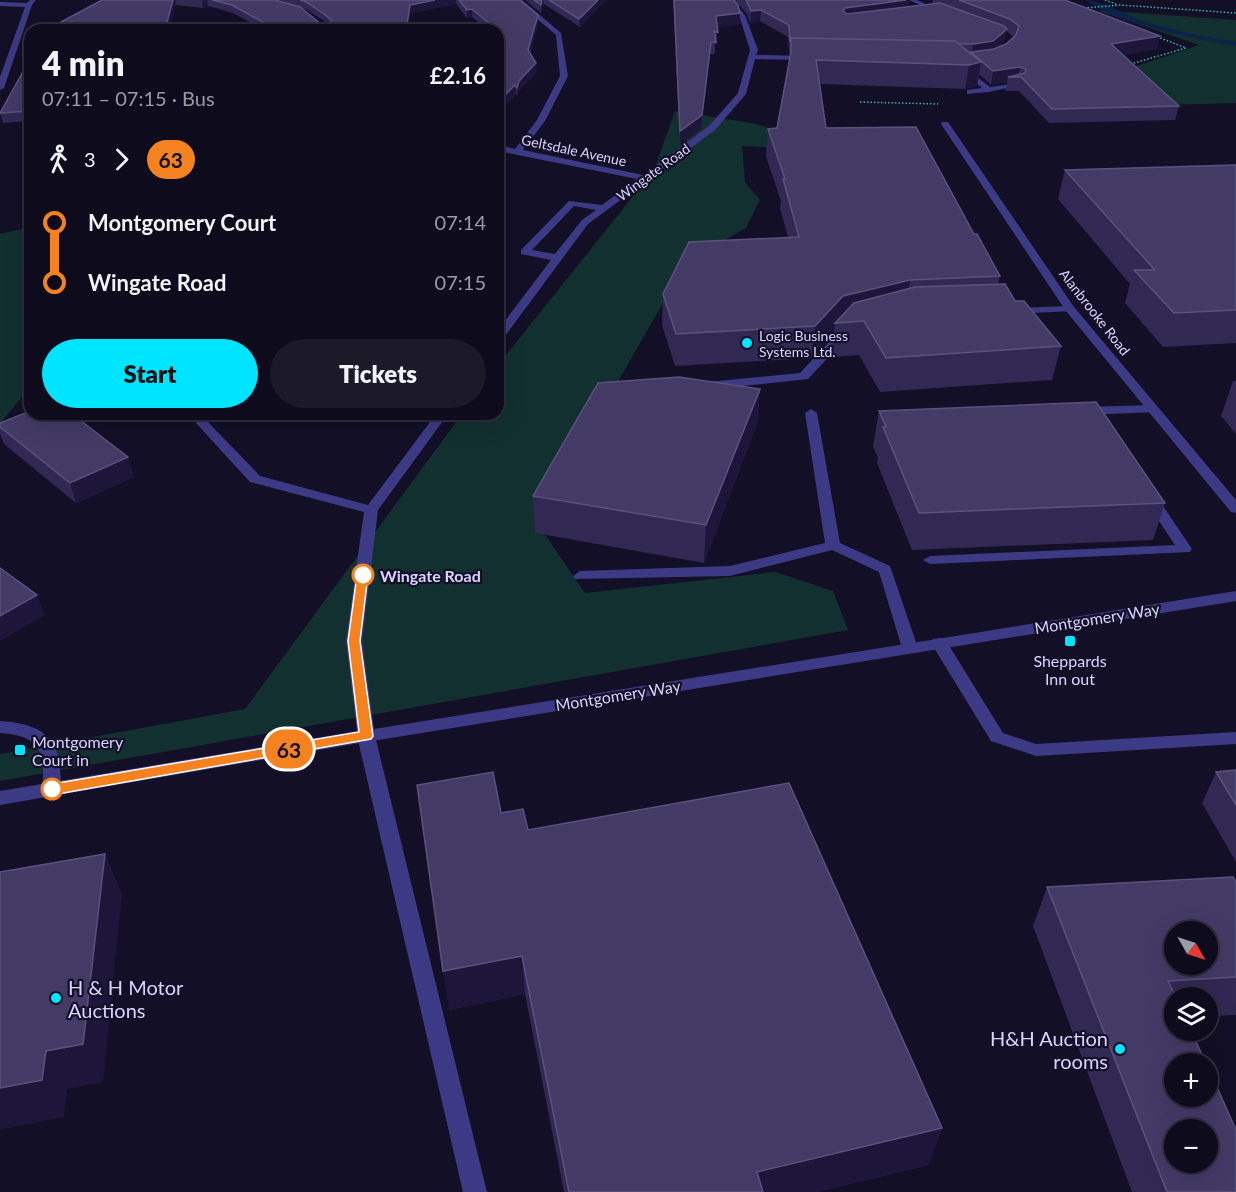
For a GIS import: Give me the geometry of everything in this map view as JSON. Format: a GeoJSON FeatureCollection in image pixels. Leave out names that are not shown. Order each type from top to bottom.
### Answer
{"type":"FeatureCollection","features":[{"type":"Feature","properties":{"kind":"street"},"geometry":{"type":"LineString","coordinates":[[517,152],[542,121],[564,76],[559,33],[518,0]]}},
{"type":"Feature","properties":{"kind":"street"},"geometry":{"type":"LineString","coordinates":[[729,0],[742,15],[754,50],[752,57],[820,59]]}},
{"type":"Feature","properties":{"kind":"street"},"geometry":{"type":"LineString","coordinates":[[912,0],[946,14]]}},
{"type":"Feature","properties":{"kind":"street"},"geometry":{"type":"LineString","coordinates":[[0,4],[31,2],[0,88]]}},
{"type":"Feature","properties":{"kind":"street"},"geometry":{"type":"LineString","coordinates":[[925,12],[936,10]]}},
{"type":"Feature","properties":{"kind":"street","name":"Wingate Road"},"geometry":{"type":"LineString","coordinates":[[504,330],[585,222],[712,128],[742,94],[752,57]]}},
{"type":"Feature","properties":{"kind":"street"},"geometry":{"type":"LineString","coordinates":[[969,61],[956,62],[988,90]]}},
{"type":"Feature","properties":{"kind":"street"},"geometry":{"type":"LineString","coordinates":[[970,92],[1018,85]]}},
{"type":"Feature","properties":{"kind":"street","name":"Alanbrooke Road"},"geometry":{"type":"LineString","coordinates":[[945,124],[1070,309],[1236,509]]}},
{"type":"Feature","properties":{"kind":"street","name":"Geltsdale Avenue"},"geometry":{"type":"LineString","coordinates":[[504,149],[644,178]]}},
{"type":"Feature","properties":{"kind":"street"},"geometry":{"type":"LineString","coordinates":[[558,258],[525,252],[572,203],[603,208]]}},
{"type":"Feature","properties":{"kind":"street"},"geometry":{"type":"LineString","coordinates":[[1001,312],[1070,309]]}},
{"type":"Feature","properties":{"kind":"street"},"geometry":{"type":"LineString","coordinates":[[699,387],[804,376],[844,332],[855,330]]}},
{"type":"Feature","properties":{"kind":"street"},"geometry":{"type":"LineString","coordinates":[[1070,412],[1096,416],[1153,409]]}},
{"type":"Feature","properties":{"kind":"street"},"geometry":{"type":"LineString","coordinates":[[811,413],[833,545]]}},
{"type":"Feature","properties":{"kind":"street"},"geometry":{"type":"LineString","coordinates":[[438,420],[371,510],[354,641],[366,736],[475,1192]]}},
{"type":"Feature","properties":{"kind":"street"},"geometry":{"type":"LineString","coordinates":[[202,423],[255,479],[371,510]]}},
{"type":"Feature","properties":{"kind":"street"},"geometry":{"type":"LineString","coordinates":[[930,560],[1185,549],[1139,480]]}},
{"type":"Feature","properties":{"kind":"street"},"geometry":{"type":"LineString","coordinates":[[580,576],[730,571],[833,545],[885,569],[910,648]]}},
{"type":"Feature","properties":{"kind":"street","name":"Montgomery Way"},"geometry":{"type":"LineString","coordinates":[[0,798],[366,736],[1236,596]]}},
{"type":"Feature","properties":{"kind":"street"},"geometry":{"type":"LineString","coordinates":[[939,643],[997,736],[1036,750],[1236,738]]}},
{"type":"Feature","properties":{"kind":"street"},"geometry":{"type":"LineString","coordinates":[[0,727],[23,729],[39,739],[48,751],[52,789]]}},
{"type":"Feature","properties":{"kind":"path"},"geometry":{"type":"LineString","coordinates":[[1105,0],[1120,5]]}},
{"type":"Feature","properties":{"kind":"path"},"geometry":{"type":"LineString","coordinates":[[1088,12],[1079,9],[1120,5],[1236,13]]}},
{"type":"Feature","properties":{"kind":"path"},"geometry":{"type":"LineString","coordinates":[[1118,67],[1186,48],[1156,36]]}},
{"type":"Feature","properties":{"kind":"path"},"geometry":{"type":"LineString","coordinates":[[860,102],[938,104]]}},
{"type":"Feature","properties":{"kind":"green space"},"geometry":{"type":"Polygon","coordinates":[[[1096,10],[1236,20],[1236,103],[1056,108],[1062,91],[1199,45],[1096,10]]]}},
{"type":"Feature","properties":{"kind":"green space"},"geometry":{"type":"Polygon","coordinates":[[[675,111],[751,123],[856,151],[742,146],[745,182],[760,200],[746,228],[687,261],[537,523],[585,593],[775,572],[833,591],[848,630],[0,781],[0,754],[245,709],[458,420],[504,420],[504,358],[654,170],[675,111]]]}},
{"type":"Feature","properties":{"kind":"green space"},"geometry":{"type":"Polygon","coordinates":[[[24,228],[24,394],[0,424],[0,234],[24,228]]]}},
{"type":"Feature","properties":{"kind":"building"},"geometry":{"type":"Polygon","coordinates":[[[102,0],[173,0],[167,24],[57,24],[102,0]]]}},
{"type":"Feature","properties":{"kind":"building"},"geometry":{"type":"Polygon","coordinates":[[[212,0],[275,0],[300,7],[321,24],[266,24],[232,5],[212,0]]]}},
{"type":"Feature","properties":{"kind":"building"},"geometry":{"type":"Polygon","coordinates":[[[300,0],[435,0],[410,5],[407,24],[321,24],[331,23],[331,20],[300,0]]]}},
{"type":"Feature","properties":{"kind":"building"},"geometry":{"type":"Polygon","coordinates":[[[459,0],[520,0],[538,15],[528,50],[536,63],[519,81],[517,88],[515,85],[504,96],[504,24],[490,24],[472,9],[467,10],[459,0]]]}},
{"type":"Feature","properties":{"kind":"building"},"geometry":{"type":"Polygon","coordinates":[[[549,0],[598,0],[579,19],[549,0]]]}},
{"type":"Feature","properties":{"kind":"building"},"geometry":{"type":"Polygon","coordinates":[[[674,0],[734,0],[740,13],[716,16],[718,32],[714,31],[716,42],[711,42],[702,115],[680,131],[674,0]]]}},
{"type":"Feature","properties":{"kind":"building"},"geometry":{"type":"Polygon","coordinates":[[[746,0],[906,0],[845,8],[843,11],[847,14],[940,3],[1007,29],[993,41],[973,44],[959,44],[955,41],[791,38],[790,41],[789,25],[761,10],[751,11],[746,0]]]}},
{"type":"Feature","properties":{"kind":"building"},"geometry":{"type":"Polygon","coordinates":[[[959,0],[1065,0],[1160,36],[1111,44],[1179,106],[1052,109],[1021,77],[1008,77],[1025,73],[1026,69],[1020,67],[993,71],[971,52],[994,49],[1006,44],[1016,35],[1019,26],[1010,19],[959,0]]]}},
{"type":"Feature","properties":{"kind":"building"},"geometry":{"type":"Polygon","coordinates":[[[791,38],[955,41],[981,62],[969,65],[816,60],[826,128],[916,127],[974,234],[977,234],[1000,276],[910,280],[843,296],[815,326],[676,334],[663,294],[689,242],[799,237],[783,179],[785,179],[768,129],[777,128],[791,52],[791,38]]]}},
{"type":"Feature","properties":{"kind":"building"},"geometry":{"type":"Polygon","coordinates":[[[24,70],[24,111],[0,113],[24,70]]]}},
{"type":"Feature","properties":{"kind":"building"},"geometry":{"type":"Polygon","coordinates":[[[1236,165],[1236,310],[1174,313],[1134,270],[1155,270],[1065,170],[1236,165]]]}},
{"type":"Feature","properties":{"kind":"building"},"geometry":{"type":"Polygon","coordinates":[[[1005,284],[1015,301],[1024,301],[1061,346],[886,358],[864,321],[835,323],[854,303],[915,287],[1005,284]]]}},
{"type":"Feature","properties":{"kind":"building"},"geometry":{"type":"Polygon","coordinates":[[[679,377],[760,389],[706,525],[533,496],[598,383],[679,377]]]}},
{"type":"Feature","properties":{"kind":"building"},"geometry":{"type":"Polygon","coordinates":[[[1096,402],[1165,503],[919,513],[883,427],[886,427],[879,411],[1096,402]]]}},
{"type":"Feature","properties":{"kind":"building"},"geometry":{"type":"Polygon","coordinates":[[[24,413],[24,420],[80,420],[128,457],[70,483],[0,427],[0,423],[24,413]]]}},
{"type":"Feature","properties":{"kind":"building"},"geometry":{"type":"Polygon","coordinates":[[[0,568],[37,595],[0,616],[0,568]]]}},
{"type":"Feature","properties":{"kind":"building"},"geometry":{"type":"Polygon","coordinates":[[[1236,770],[1236,805],[1216,772],[1236,770]]]}},
{"type":"Feature","properties":{"kind":"building"},"geometry":{"type":"Polygon","coordinates":[[[493,772],[501,813],[523,809],[528,830],[789,783],[942,1128],[757,1172],[763,1192],[569,1192],[522,956],[443,971],[417,785],[493,772]]]}},
{"type":"Feature","properties":{"kind":"building","name":"H & H Motor Auctions"},"geometry":{"type":"Polygon","coordinates":[[[105,854],[83,1044],[46,1051],[42,1080],[0,1088],[0,872],[105,854]]]}},
{"type":"Feature","properties":{"kind":"building"},"geometry":{"type":"Polygon","coordinates":[[[1233,877],[1236,882],[1236,977],[1168,981],[1171,987],[1164,987],[1164,1041],[1196,1041],[1201,1053],[1164,1053],[1164,1107],[1218,1107],[1218,1090],[1236,1130],[1236,1192],[1167,1192],[1047,887],[1233,877]]]}},
{"type":"Feature","properties":{"kind":"waterway"},"geometry":{"type":"LineString","coordinates":[[1088,0],[1160,28],[1236,44]]}},
{"type":"Feature","properties":{"kind":"bus line","name":"63"},"geometry":{"type":"LineString","coordinates":[[52,789],[366,736],[354,641],[363,575]]}},
{"type":"Feature","properties":{"kind":"place","name":"Logic Business Systems Ltd."},"geometry":{"type":"Point","coordinates":[747,343]}},
{"type":"Feature","properties":{"kind":"place","name":"Wingate Road"},"geometry":{"type":"Point","coordinates":[363,575]}},
{"type":"Feature","properties":{"kind":"place","name":"Sheppards Inn out"},"geometry":{"type":"Point","coordinates":[1070,641]}},
{"type":"Feature","properties":{"kind":"place","name":"Montgomery Court in"},"geometry":{"type":"Point","coordinates":[20,750]}},
{"type":"Feature","properties":{"kind":"place","name":"H & H Motor Auctions"},"geometry":{"type":"Point","coordinates":[56,998]}},
{"type":"Feature","properties":{"kind":"place","name":"H&H Auction rooms"},"geometry":{"type":"Point","coordinates":[1120,1049]}}]}
